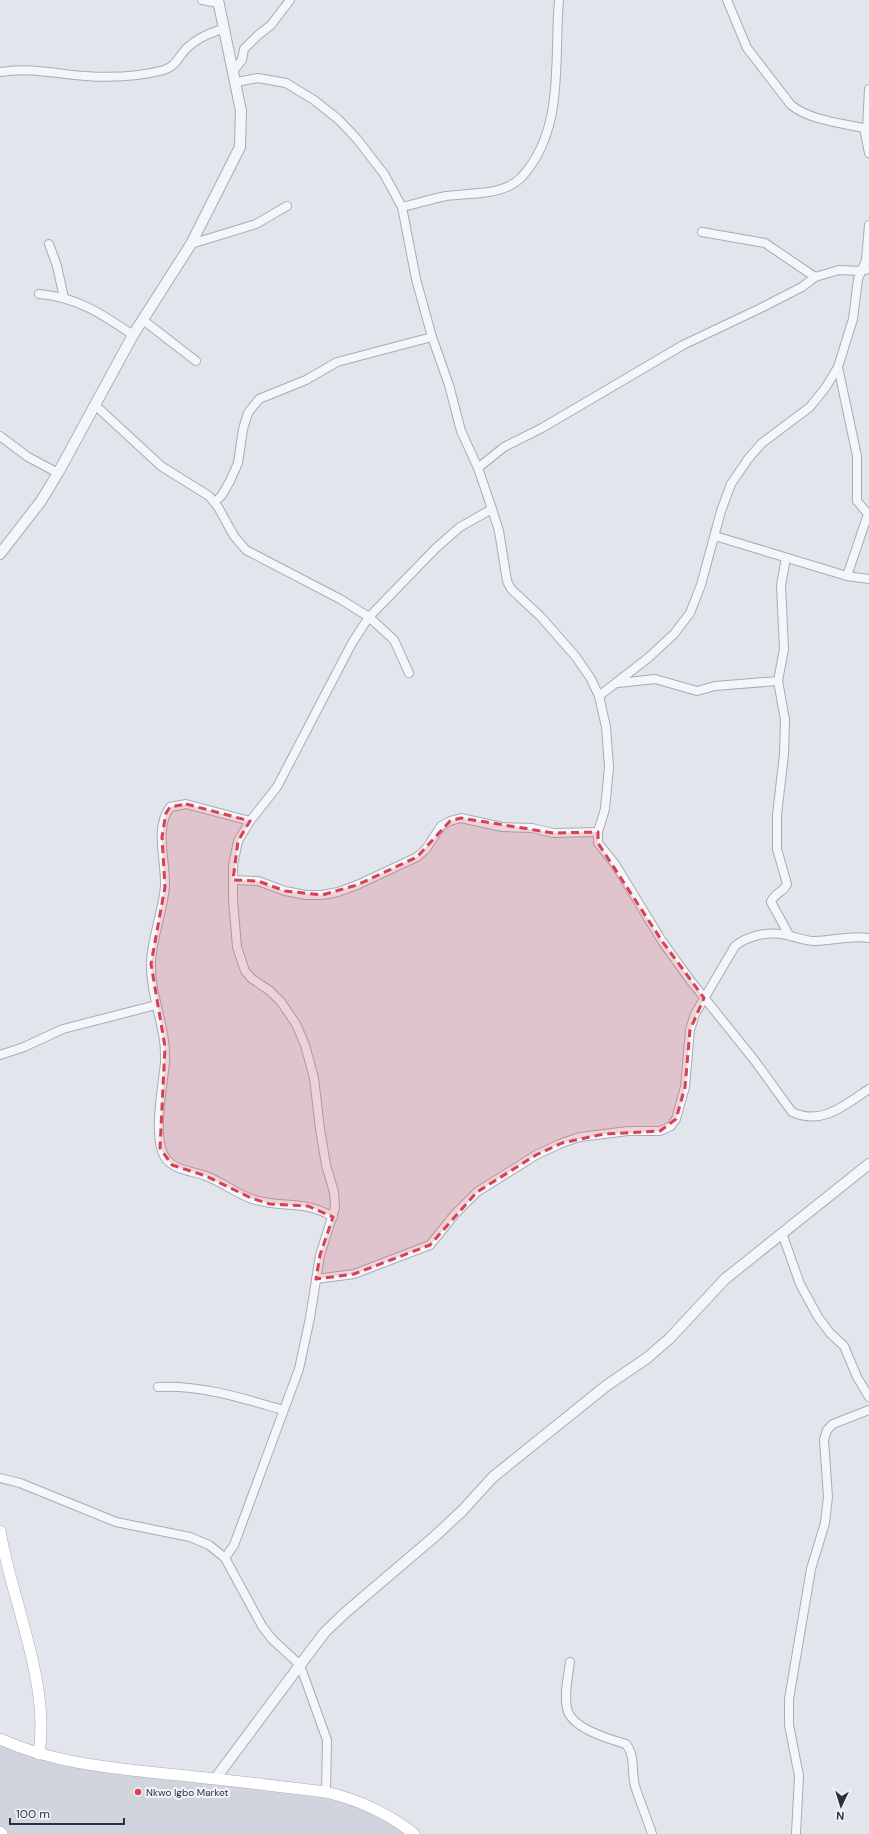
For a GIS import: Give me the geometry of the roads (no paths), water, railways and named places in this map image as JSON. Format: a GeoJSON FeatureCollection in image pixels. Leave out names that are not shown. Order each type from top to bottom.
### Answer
{"type":"FeatureCollection","features":[{"type":"Feature","properties":{"kind":"main road"},"geometry":{"type":"LineString","coordinates":[[0,1531],[42,1713],[42,1736],[39,1754]]}},
{"type":"Feature","properties":{"kind":"main road"},"geometry":{"type":"LineString","coordinates":[[0,1740],[55,1758],[100,1765],[326,1792],[346,1796],[375,1808],[414,1834]]}},
{"type":"Feature","properties":{"kind":"street"},"geometry":{"type":"LineString","coordinates":[[0,554],[41,501],[58,473],[133,335],[191,244],[240,147],[241,111],[234,70],[222,28],[218,2],[202,0]]}},
{"type":"Feature","properties":{"kind":"street"},"geometry":{"type":"LineString","coordinates":[[234,70],[242,60],[244,49],[257,36],[271,26],[290,0]]}},
{"type":"Feature","properties":{"kind":"street"},"geometry":{"type":"LineString","coordinates":[[402,208],[445,196],[492,191],[508,187],[520,180],[535,159],[545,141],[552,113],[559,0]]}},
{"type":"Feature","properties":{"kind":"street"},"geometry":{"type":"LineString","coordinates":[[727,0],[747,48],[791,105],[797,110],[815,117],[867,129]]}},
{"type":"Feature","properties":{"kind":"street"},"geometry":{"type":"LineString","coordinates":[[0,72],[33,70],[85,76],[119,77],[143,75],[166,69],[176,64],[188,47],[204,35],[222,28]]}},
{"type":"Feature","properties":{"kind":"street"},"geometry":{"type":"LineString","coordinates":[[236,82],[258,78],[286,83],[314,100],[338,119],[357,139],[384,174],[402,208],[416,279],[432,337],[449,385],[461,431],[478,468],[492,508],[499,531],[505,574],[511,589],[541,616],[576,657],[591,679],[599,696],[606,727],[609,767],[604,808],[598,832],[598,842],[615,864],[662,941],[704,998],[755,1061],[792,1112],[802,1117],[825,1116],[835,1112],[869,1089]]}},
{"type":"Feature","properties":{"kind":"street"},"geometry":{"type":"LineString","coordinates":[[869,89],[867,129],[865,133],[869,153]]}},
{"type":"Feature","properties":{"kind":"street"},"geometry":{"type":"LineString","coordinates":[[191,244],[256,224],[287,206]]}},
{"type":"Feature","properties":{"kind":"street"},"geometry":{"type":"LineString","coordinates":[[599,696],[648,658],[669,639],[690,613],[702,585],[721,511],[732,484],[748,459],[762,443],[810,407],[826,387],[838,367],[853,319],[858,279],[865,270],[869,225]]}},
{"type":"Feature","properties":{"kind":"street"},"geometry":{"type":"LineString","coordinates":[[702,232],[765,244],[815,277]]}},
{"type":"Feature","properties":{"kind":"street"},"geometry":{"type":"LineString","coordinates":[[49,244],[57,266],[64,298]]}},
{"type":"Feature","properties":{"kind":"street"},"geometry":{"type":"LineString","coordinates":[[478,468],[504,447],[542,428],[683,345],[802,287],[815,277],[839,270],[865,270]]}},
{"type":"Feature","properties":{"kind":"street"},"geometry":{"type":"LineString","coordinates":[[39,294],[64,298],[88,307],[133,335]]}},
{"type":"Feature","properties":{"kind":"street"},"geometry":{"type":"LineString","coordinates":[[143,320],[196,361]]}},
{"type":"Feature","properties":{"kind":"street"},"geometry":{"type":"LineString","coordinates":[[215,502],[222,495],[238,463],[243,429],[248,413],[259,399],[306,380],[337,362],[432,337]]}},
{"type":"Feature","properties":{"kind":"street"},"geometry":{"type":"LineString","coordinates":[[838,367],[857,456],[857,501],[868,514],[847,576]]}},
{"type":"Feature","properties":{"kind":"street"},"geometry":{"type":"LineString","coordinates":[[95,405],[161,466],[198,489],[215,502],[234,536],[246,550],[340,599],[369,617],[394,640],[409,673]]}},
{"type":"Feature","properties":{"kind":"street"},"geometry":{"type":"LineString","coordinates":[[0,436],[28,457],[58,473]]}},
{"type":"Feature","properties":{"kind":"street"},"geometry":{"type":"LineString","coordinates":[[225,1558],[234,1545],[299,1369],[310,1318],[320,1255],[335,1208],[334,1192],[326,1165],[314,1078],[305,1045],[296,1024],[281,1002],[270,991],[251,978],[245,971],[238,947],[234,922],[233,865],[238,841],[250,821],[280,781],[348,650],[369,617],[436,548],[460,527],[492,508]]}},
{"type":"Feature","properties":{"kind":"street"},"geometry":{"type":"LineString","coordinates":[[714,536],[847,576],[869,579]]}},
{"type":"Feature","properties":{"kind":"street"},"geometry":{"type":"LineString","coordinates":[[786,558],[781,585],[784,649],[778,681],[785,720],[784,754],[777,815],[777,849],[787,884],[786,888],[773,896],[771,902],[789,936]]}},
{"type":"Feature","properties":{"kind":"street"},"geometry":{"type":"LineString","coordinates":[[616,683],[655,679],[697,691],[715,686],[778,681]]}},
{"type":"Feature","properties":{"kind":"street"},"geometry":{"type":"LineString","coordinates":[[250,821],[186,804],[170,806],[166,813],[162,836],[165,887],[152,944],[151,964],[156,1005],[165,1047],[160,1148],[172,1165],[206,1176],[251,1198],[270,1204],[308,1206],[322,1210],[333,1217]]}},
{"type":"Feature","properties":{"kind":"street"},"geometry":{"type":"LineString","coordinates":[[233,880],[258,881],[285,891],[306,895],[322,895],[338,892],[417,857],[426,849],[441,826],[450,820],[461,818],[502,827],[532,828],[553,833],[598,832]]}},
{"type":"Feature","properties":{"kind":"street"},"geometry":{"type":"LineString","coordinates":[[316,1279],[354,1274],[430,1245],[455,1214],[477,1192],[536,1154],[562,1143],[604,1134],[665,1130],[676,1119],[680,1108],[685,1087],[690,1030],[695,1014],[735,946],[745,939],[753,936],[780,934],[812,941],[852,937],[869,938]]}},
{"type":"Feature","properties":{"kind":"street"},"geometry":{"type":"LineString","coordinates":[[0,1055],[24,1047],[63,1029],[156,1005]]}},
{"type":"Feature","properties":{"kind":"street"},"geometry":{"type":"LineString","coordinates":[[215,1779],[325,1632],[346,1612],[440,1532],[462,1511],[493,1477],[606,1386],[647,1358],[674,1333],[725,1279],[869,1164]]}},
{"type":"Feature","properties":{"kind":"street"},"geometry":{"type":"LineString","coordinates":[[782,1233],[800,1284],[818,1317],[830,1333],[844,1346],[857,1377],[869,1397]]}},
{"type":"Feature","properties":{"kind":"street"},"geometry":{"type":"LineString","coordinates":[[158,1387],[197,1388],[224,1393],[283,1410]]}},
{"type":"Feature","properties":{"kind":"street"},"geometry":{"type":"LineString","coordinates":[[796,1834],[799,1776],[789,1725],[789,1699],[811,1569],[826,1523],[828,1497],[824,1440],[827,1430],[833,1424],[869,1410]]}},
{"type":"Feature","properties":{"kind":"street"},"geometry":{"type":"LineString","coordinates":[[0,1478],[20,1483],[116,1522],[190,1537],[209,1545],[225,1558],[262,1626],[272,1639],[300,1665],[328,1740],[326,1792]]}},
{"type":"Feature","properties":{"kind":"street"},"geometry":{"type":"LineString","coordinates":[[570,1662],[566,1700],[569,1715],[580,1726],[626,1744],[630,1748],[634,1763],[633,1778],[652,1834]]}},
{"type":"Feature","properties":{"kind":"place","name":"Nkwo Igbo Market"},"geometry":{"type":"Point","coordinates":[138,1792]}}]}
